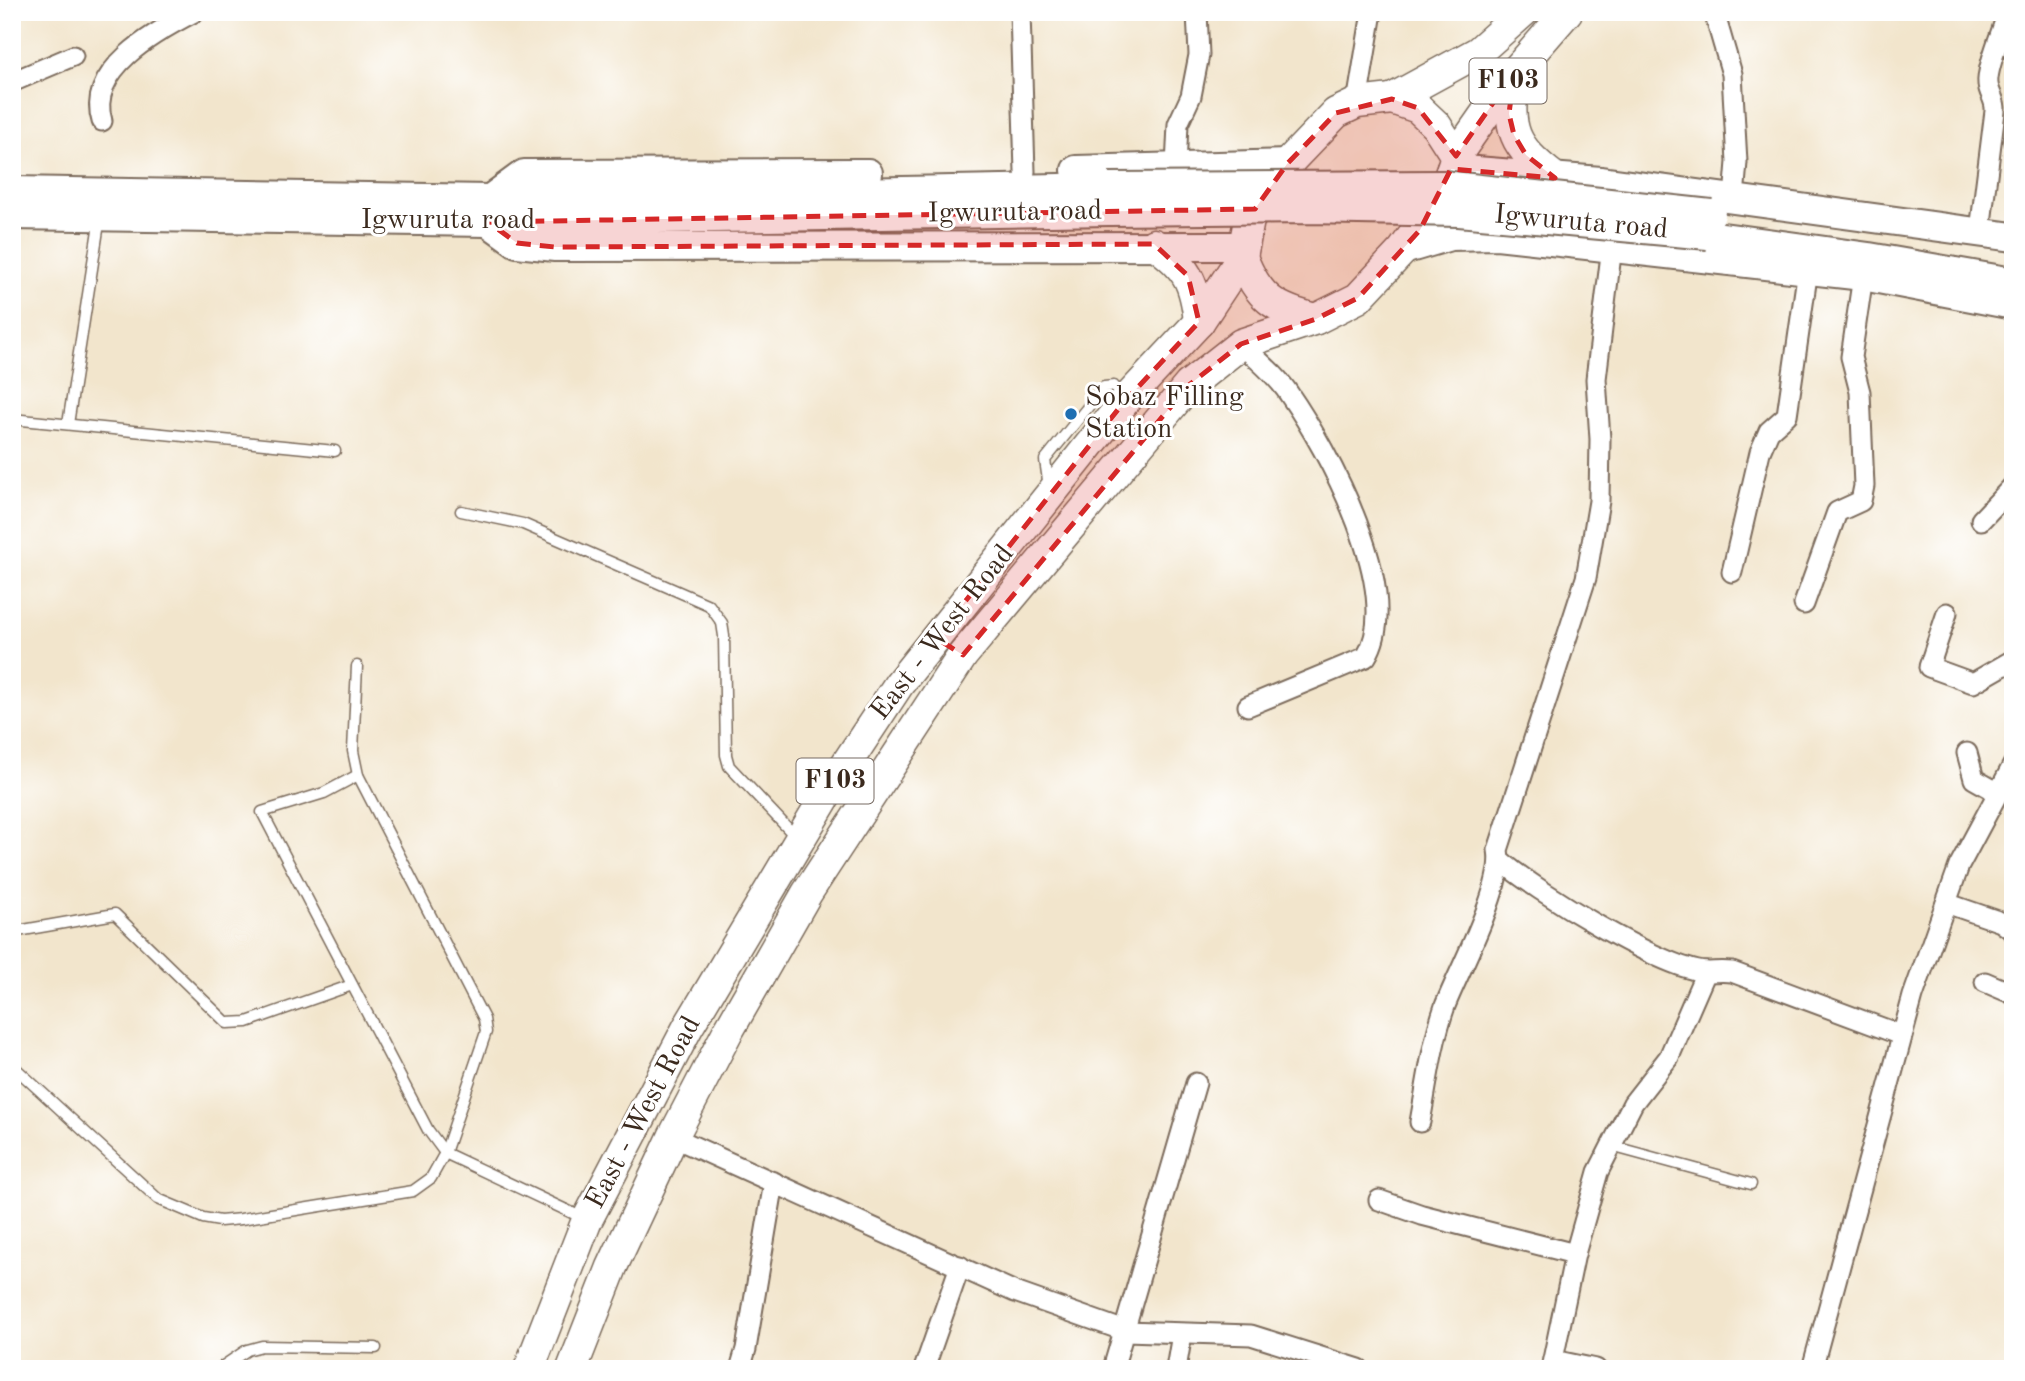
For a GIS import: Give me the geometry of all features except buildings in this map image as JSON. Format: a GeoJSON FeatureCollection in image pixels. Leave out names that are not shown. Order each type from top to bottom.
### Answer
{"type":"FeatureCollection","features":[{"type":"Feature","properties":{"kind":"main road","name":"F103"},"geometry":{"type":"LineString","coordinates":[[1392,99],[1478,52],[1523,12]]}},
{"type":"Feature","properties":{"kind":"main road","name":"F103"},"geometry":{"type":"LineString","coordinates":[[1454,162],[1514,72],[1567,12]]}},
{"type":"Feature","properties":{"kind":"main road"},"geometry":{"type":"LineString","coordinates":[[1514,72],[1509,114],[1514,135],[1526,155],[1555,178]]}},
{"type":"Feature","properties":{"kind":"main road"},"geometry":{"type":"LineString","coordinates":[[1242,251],[1250,278],[1265,299],[1289,313],[1316,319],[1358,298],[1404,250],[1444,192],[1454,162],[1436,125],[1418,108],[1392,99],[1357,103]]}},
{"type":"Feature","properties":{"kind":"main road","name":"East - West Road"},"geometry":{"type":"LineString","coordinates":[[529,1369],[587,1220],[688,1027],[799,840],[899,684],[1124,402],[1199,322],[1242,251],[1249,220],[1287,164],[1336,113],[1357,103]]}},
{"type":"Feature","properties":{"kind":"main road"},"geometry":{"type":"LineString","coordinates":[[1154,244],[1172,257],[1188,276],[1196,294],[1199,322]]}},
{"type":"Feature","properties":{"kind":"main road","name":"East - West Road"},"geometry":{"type":"LineString","coordinates":[[572,1369],[612,1267],[673,1138],[727,1033],[807,893],[963,655],[1189,384],[1241,344],[1316,319]]}},
{"type":"Feature","properties":{"kind":"main road"},"geometry":{"type":"LineString","coordinates":[[936,638],[963,655]]}},
{"type":"Feature","properties":{"kind":"street"},"geometry":{"type":"LineString","coordinates":[[102,121],[97,106],[104,82],[142,43],[194,12]]}},
{"type":"Feature","properties":{"kind":"street"},"geometry":{"type":"LineString","coordinates":[[1020,12],[1025,172]]}},
{"type":"Feature","properties":{"kind":"street"},"geometry":{"type":"LineString","coordinates":[[1176,167],[1178,124],[1191,96],[1199,55],[1198,12]]}},
{"type":"Feature","properties":{"kind":"street"},"geometry":{"type":"LineString","coordinates":[[1357,103],[1372,12]]}},
{"type":"Feature","properties":{"kind":"street"},"geometry":{"type":"LineString","coordinates":[[1714,12],[1732,74],[1737,162],[1734,198]]}},
{"type":"Feature","properties":{"kind":"street"},"geometry":{"type":"LineString","coordinates":[[1980,230],[1996,100],[1987,85],[1990,65],[2008,12]]}},
{"type":"Feature","properties":{"kind":"street"},"geometry":{"type":"LineString","coordinates":[[12,82],[73,56]]}},
{"type":"Feature","properties":{"kind":"street"},"geometry":{"type":"LineString","coordinates":[[1454,162],[1555,178],[1980,230],[2013,237]]}},
{"type":"Feature","properties":{"kind":"street"},"geometry":{"type":"LineString","coordinates":[[1242,251],[1154,244],[921,248],[555,247],[517,243],[489,210],[524,174],[1025,172],[1287,164]]}},
{"type":"Feature","properties":{"kind":"street","name":"Igwuruta road"},"geometry":{"type":"LineString","coordinates":[[12,191],[101,205]]}},
{"type":"Feature","properties":{"kind":"street","name":"Igwuruta road"},"geometry":{"type":"LineString","coordinates":[[12,215],[101,205],[489,210],[1109,199],[1309,209],[1459,212],[1709,225],[1906,238],[2013,256]]}},
{"type":"Feature","properties":{"kind":"street","name":"Igwuruta road"},"geometry":{"type":"LineString","coordinates":[[1709,225],[2013,282]]}},
{"type":"Feature","properties":{"kind":"street"},"geometry":{"type":"LineString","coordinates":[[1404,250],[1450,236],[1497,235],[1863,276],[2013,305]]}},
{"type":"Feature","properties":{"kind":"street"},"geometry":{"type":"LineString","coordinates":[[1420,1122],[1446,1006],[1462,970],[1500,860],[1498,850],[1586,578],[1599,501],[1600,439],[1596,379],[1612,246]]}},
{"type":"Feature","properties":{"kind":"street"},"geometry":{"type":"LineString","coordinates":[[1732,572],[1760,453],[1769,431],[1787,415],[1808,269]]}},
{"type":"Feature","properties":{"kind":"street"},"geometry":{"type":"LineString","coordinates":[[1804,604],[1837,512],[1861,501],[1864,486],[1860,392],[1851,357],[1863,276]]}},
{"type":"Feature","properties":{"kind":"street"},"geometry":{"type":"LineString","coordinates":[[1241,344],[1288,391],[1335,470],[1355,513],[1376,595],[1376,630],[1366,657],[1248,706]]}},
{"type":"Feature","properties":{"kind":"street"},"geometry":{"type":"LineString","coordinates":[[1981,520],[2013,486]]}},
{"type":"Feature","properties":{"kind":"street"},"geometry":{"type":"LineString","coordinates":[[1947,613],[1929,667],[1973,683],[2013,660]]}},
{"type":"Feature","properties":{"kind":"street"},"geometry":{"type":"LineString","coordinates":[[1967,753],[1974,779],[1997,792]]}},
{"type":"Feature","properties":{"kind":"street"},"geometry":{"type":"LineString","coordinates":[[1812,1369],[1901,1035],[1959,866],[2013,765]]}},
{"type":"Feature","properties":{"kind":"street"},"geometry":{"type":"LineString","coordinates":[[1500,860],[1589,920],[1673,962],[1706,972],[1732,972],[1901,1035]]}},
{"type":"Feature","properties":{"kind":"street"},"geometry":{"type":"LineString","coordinates":[[1946,903],[2001,922],[2013,930]]}},
{"type":"Feature","properties":{"kind":"street"},"geometry":{"type":"LineString","coordinates":[[1596,1369],[1552,1364],[1575,1254],[1598,1172],[1633,1103],[1669,1057],[1706,972]]}},
{"type":"Feature","properties":{"kind":"street"},"geometry":{"type":"LineString","coordinates":[[1985,982],[2013,994]]}},
{"type":"Feature","properties":{"kind":"street"},"geometry":{"type":"LineString","coordinates":[[1113,1369],[1196,1083]]}},
{"type":"Feature","properties":{"kind":"street"},"geometry":{"type":"LineString","coordinates":[[673,1138],[1015,1292],[1125,1331],[1251,1335],[1359,1369]]}},
{"type":"Feature","properties":{"kind":"street"},"geometry":{"type":"LineString","coordinates":[[740,1369],[746,1349],[774,1182]]}},
{"type":"Feature","properties":{"kind":"street"},"geometry":{"type":"LineString","coordinates":[[1379,1200],[1575,1254]]}},
{"type":"Feature","properties":{"kind":"street"},"geometry":{"type":"LineString","coordinates":[[924,1369],[960,1266]]}},
{"type":"Feature","properties":{"kind":"street"},"geometry":{"type":"LineString","coordinates":[[1176,1369],[1182,1334]]}},
{"type":"Feature","properties":{"kind":"lane"},"geometry":{"type":"LineString","coordinates":[[68,424],[101,205]]}},
{"type":"Feature","properties":{"kind":"lane"},"geometry":{"type":"LineString","coordinates":[[12,419],[335,451]]}},
{"type":"Feature","properties":{"kind":"lane"},"geometry":{"type":"LineString","coordinates":[[461,510],[523,524],[709,605],[722,623],[724,636],[726,755],[729,766],[799,840]]}},
{"type":"Feature","properties":{"kind":"lane"},"geometry":{"type":"LineString","coordinates":[[12,1065],[158,1199],[203,1218],[220,1221],[241,1219],[413,1191],[430,1178],[445,1153],[486,1040],[484,1020],[358,775],[353,751],[357,666]]}},
{"type":"Feature","properties":{"kind":"lane"},"geometry":{"type":"LineString","coordinates":[[358,775],[324,793],[262,812],[428,1130],[445,1153],[587,1220]]}},
{"type":"Feature","properties":{"kind":"lane"},"geometry":{"type":"LineString","coordinates":[[12,932],[115,914],[228,1023],[247,1023],[352,985]]}},
{"type":"Feature","properties":{"kind":"lane"},"geometry":{"type":"LineString","coordinates":[[1611,1146],[1751,1184]]}},
{"type":"Feature","properties":{"kind":"lane"},"geometry":{"type":"LineString","coordinates":[[219,1369],[247,1350],[262,1346],[376,1348]]}},
{"type":"Feature","properties":{"kind":"highlighted area"},"geometry":{"type":"Polygon","coordinates":[[[1514,73],[1509,114],[1514,135],[1526,155],[1555,178],[1451,169],[1420,230],[1358,298],[1316,319],[1241,344],[1189,385],[963,655],[936,638],[1124,402],[1199,322],[1188,276],[1154,244],[555,247],[517,243],[488,222],[1255,209],[1287,164],[1336,113],[1392,99],[1418,108],[1456,156],[1514,73]]]}},
{"type":"Feature","properties":{"kind":"place","name":"Sobaz Filling Station"},"geometry":{"type":"Point","coordinates":[1071,414]}}]}
